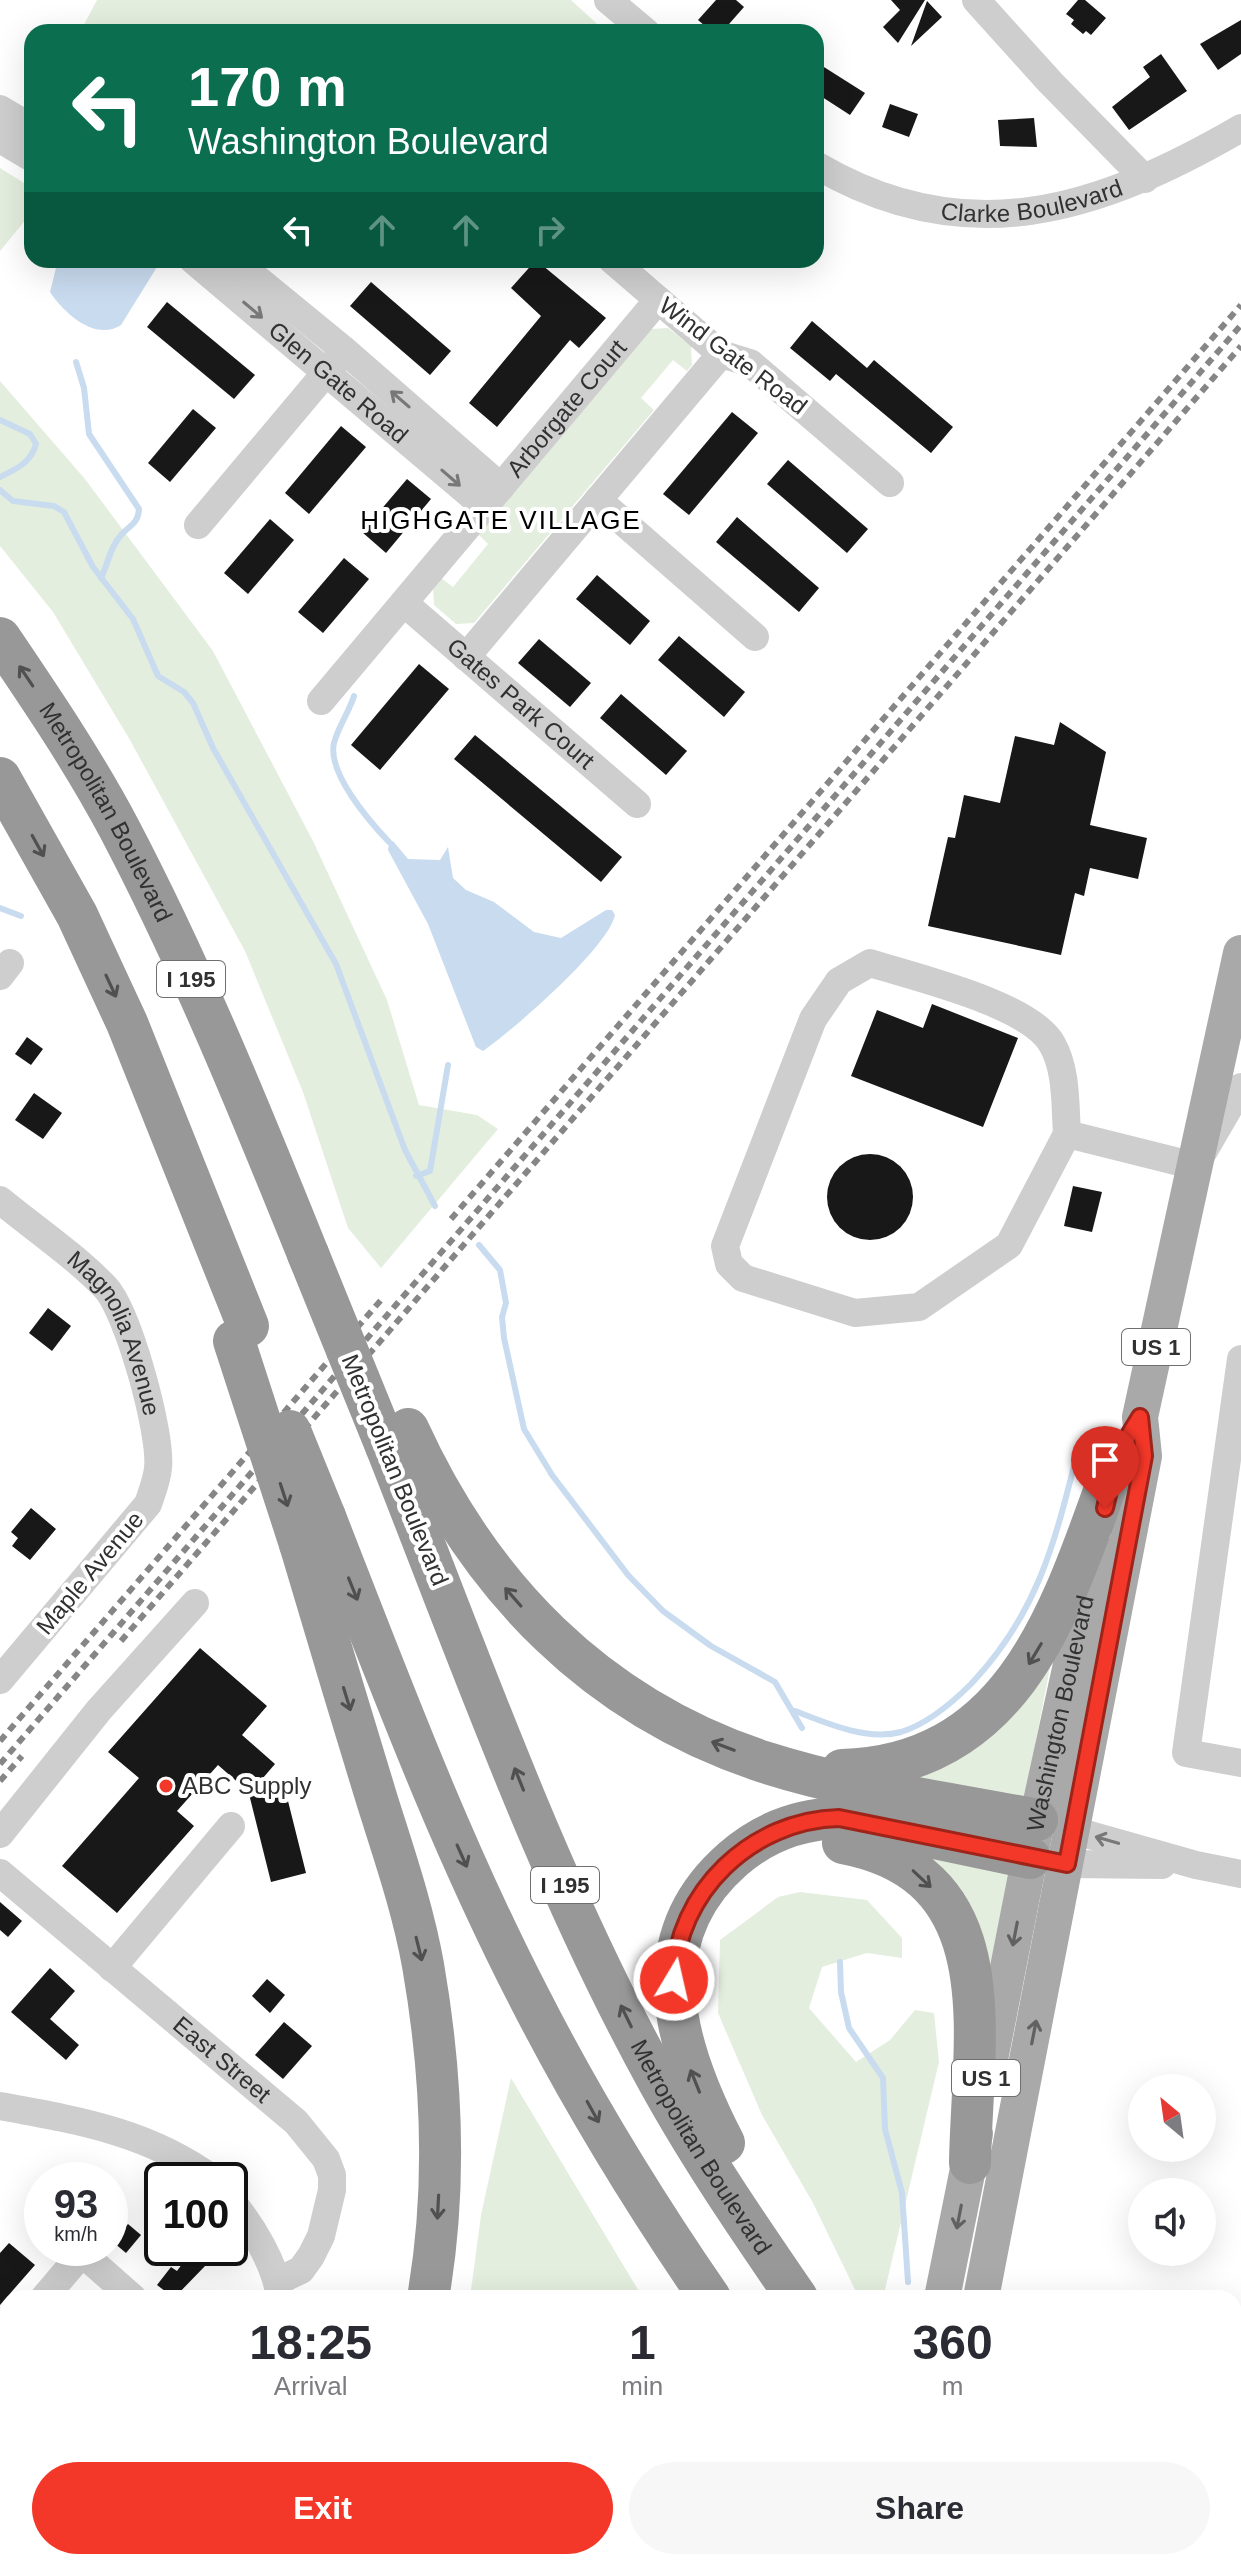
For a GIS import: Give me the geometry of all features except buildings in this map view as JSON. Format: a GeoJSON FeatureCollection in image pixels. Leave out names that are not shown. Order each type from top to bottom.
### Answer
{"type":"FeatureCollection","features":[{"type":"Feature","properties":{"kind":"highway","name":"Metropolitan Boulevard"},"geometry":{"type":"LineString","coordinates":[[0,638],[52,715],[118,825],[159,908],[250,1112],[317,1244],[396,1435],[484,1694],[598,1958],[660,2083],[728,2197],[792,2290]]}},
{"type":"Feature","properties":{"kind":"highway"},"geometry":{"type":"LineString","coordinates":[[0,778],[91,942],[161,1110],[312,1530],[464,1861],[529,1997],[599,2124],[705,2290]]}},
{"type":"Feature","properties":{"kind":"highway"},"geometry":{"type":"LineString","coordinates":[[396,1435],[465,1537],[529,1616],[570,1653],[672,1723],[713,1743],[797,1772],[1051,1843]]}},
{"type":"Feature","properties":{"kind":"highway"},"geometry":{"type":"LineString","coordinates":[[797,1772],[862,1770],[934,1750],[967,1731],[994,1708],[1018,1681],[1063,1601],[1118,1453]]}},
{"type":"Feature","properties":{"kind":"highway"},"geometry":{"type":"LineString","coordinates":[[312,1530],[422,1962],[432,2031],[440,2154],[438,2216],[429,2290]]}},
{"type":"Feature","properties":{"kind":"highway"},"geometry":{"type":"LineString","coordinates":[[806,2290],[712,2120],[692,2075],[674,1997],[674,1963],[684,1927],[712,1877],[743,1851],[788,1825],[811,1819],[839,1818],[1051,1843]]}},
{"type":"Feature","properties":{"kind":"highway"},"geometry":{"type":"LineString","coordinates":[[743,1851],[814,1841],[870,1848],[893,1857],[916,1873],[948,1908],[968,1947],[974,1985],[970,2163]]}},
{"type":"Feature","properties":{"kind":"main road","name":"Washington Boulevard"},"geometry":{"type":"LineString","coordinates":[[944,2290],[970,2163],[1144,1456],[1140,1417],[1195,1166],[1237,1008],[1241,953]]}},
{"type":"Feature","properties":{"kind":"main road","name":"Washington Boulevard"},"geometry":{"type":"LineString","coordinates":[[982,2290],[1051,1843],[1118,1453],[1140,1417]]}},
{"type":"Feature","properties":{"kind":"street"},"geometry":{"type":"LineString","coordinates":[[608,0],[636,24]]}},
{"type":"Feature","properties":{"kind":"street"},"geometry":{"type":"LineString","coordinates":[[976,0],[1050,82],[1145,179]]}},
{"type":"Feature","properties":{"kind":"street"},"geometry":{"type":"LineString","coordinates":[[0,109],[24,123]]}},
{"type":"Feature","properties":{"kind":"street","name":"Clarke Boulevard"},"geometry":{"type":"LineString","coordinates":[[824,169],[873,194],[924,208],[974,214],[1065,207],[1145,179],[1241,128]]}},
{"type":"Feature","properties":{"kind":"street"},"geometry":{"type":"LineString","coordinates":[[0,139],[24,153]]}},
{"type":"Feature","properties":{"kind":"street","name":"Glen Gate Road"},"geometry":{"type":"LineString","coordinates":[[204,268],[336,360]]}},
{"type":"Feature","properties":{"kind":"street","name":"Glen Gate Road"},"geometry":{"type":"LineString","coordinates":[[242,268],[336,360],[493,497]]}},
{"type":"Feature","properties":{"kind":"street","name":"Wind Gate Road"},"geometry":{"type":"LineString","coordinates":[[621,268],[721,354],[750,363],[890,483]]}},
{"type":"Feature","properties":{"kind":"street","name":"Arborgate Court"},"geometry":{"type":"LineString","coordinates":[[321,701],[658,300]]}},
{"type":"Feature","properties":{"kind":"street"},"geometry":{"type":"LineString","coordinates":[[466,657],[721,354]]}},
{"type":"Feature","properties":{"kind":"street"},"geometry":{"type":"LineString","coordinates":[[198,525],[336,360]]}},
{"type":"Feature","properties":{"kind":"street"},"geometry":{"type":"LineString","coordinates":[[598,500],[755,637]]}},
{"type":"Feature","properties":{"kind":"street","name":"Gates Park Court"},"geometry":{"type":"LineString","coordinates":[[404,603],[637,804]]}},
{"type":"Feature","properties":{"kind":"street"},"geometry":{"type":"LineString","coordinates":[[870,963],[1003,1005],[1050,1040],[1059,1060],[1067,1134],[1009,1245],[919,1307],[855,1313],[743,1278],[729,1264],[725,1246],[813,1019],[839,981],[870,963]]}},
{"type":"Feature","properties":{"kind":"street"},"geometry":{"type":"LineString","coordinates":[[1067,1134],[1195,1166],[1241,1087]]}},
{"type":"Feature","properties":{"kind":"street","name":"Magnolia Avenue"},"geometry":{"type":"LineString","coordinates":[[0,1200],[105,1287],[129,1329],[158,1446],[158,1469],[148,1504]]}},
{"type":"Feature","properties":{"kind":"street"},"geometry":{"type":"LineString","coordinates":[[1241,1359],[1186,1753],[1241,1763]]}},
{"type":"Feature","properties":{"kind":"street","name":"Maple Avenue"},"geometry":{"type":"LineString","coordinates":[[0,1680],[148,1504]]}},
{"type":"Feature","properties":{"kind":"street"},"geometry":{"type":"LineString","coordinates":[[0,1834],[99,1710],[195,1603]]}},
{"type":"Feature","properties":{"kind":"street"},"geometry":{"type":"LineString","coordinates":[[112,1968],[231,1826]]}},
{"type":"Feature","properties":{"kind":"street"},"geometry":{"type":"LineString","coordinates":[[1051,1843],[1241,1874]]}},
{"type":"Feature","properties":{"kind":"street","name":"East Street"},"geometry":{"type":"LineString","coordinates":[[0,1873],[296,2122],[326,2159],[332,2175],[332,2190],[321,2236],[301,2270],[279,2290]]}},
{"type":"Feature","properties":{"kind":"street"},"geometry":{"type":"LineString","coordinates":[[0,2106],[126,2132],[168,2150],[186,2162]]}},
{"type":"Feature","properties":{"kind":"street"},"geometry":{"type":"LineString","coordinates":[[248,2226],[261,2246],[279,2290]]}},
{"type":"Feature","properties":{"kind":"street"},"geometry":{"type":"LineString","coordinates":[[51,2290],[82,2253],[124,2290]]}},
{"type":"Feature","properties":{"kind":"green space"},"geometry":{"type":"Polygon","coordinates":[[[97,0],[571,0],[597,24],[84,24],[97,0]]]}},
{"type":"Feature","properties":{"kind":"green space"},"geometry":{"type":"Polygon","coordinates":[[[0,168],[24,183],[24,222],[0,251],[0,168]]]}},
{"type":"Feature","properties":{"kind":"green space"},"geometry":{"type":"Polygon","coordinates":[[[668,328],[691,346],[692,365],[687,371],[673,360],[641,398],[654,410],[474,623],[456,624],[434,605],[433,588],[441,578],[453,587],[488,544],[478,534],[650,329],[668,328]]]}},
{"type":"Feature","properties":{"kind":"green space"},"geometry":{"type":"Polygon","coordinates":[[[0,381],[85,479],[213,651],[313,841],[387,1000],[419,1105],[477,1115],[498,1129],[381,1268],[348,1228],[303,1092],[245,951],[130,740],[53,612],[0,546],[0,381]]]}},
{"type":"Feature","properties":{"kind":"green space"},"geometry":{"type":"Polygon","coordinates":[[[1053,1652],[1025,1797],[888,1775],[1053,1652]]]}},
{"type":"Feature","properties":{"kind":"green space"},"geometry":{"type":"Polygon","coordinates":[[[925,1850],[1012,1873],[985,1996],[932,1875],[925,1850]]]}},
{"type":"Feature","properties":{"kind":"green space"},"geometry":{"type":"Polygon","coordinates":[[[800,1892],[867,1900],[902,1938],[902,1958],[867,1953],[822,1967],[809,2008],[856,2062],[890,2040],[915,2010],[934,2013],[939,2062],[885,2290],[855,2290],[813,2203],[762,2115],[718,2013],[720,1940],[778,1897],[800,1892]]]}},
{"type":"Feature","properties":{"kind":"green space"},"geometry":{"type":"Polygon","coordinates":[[[511,2078],[638,2290],[471,2290],[481,2215],[511,2078]]]}},
{"type":"Feature","properties":{"kind":"water"},"geometry":{"type":"Polygon","coordinates":[[[56,268],[156,268],[121,325],[111,329],[91,328],[81,323],[50,292],[56,268]]]}},
{"type":"Feature","properties":{"kind":"water"},"geometry":{"type":"Polygon","coordinates":[[[393,841],[408,859],[440,860],[448,847],[453,878],[466,890],[494,902],[534,932],[561,938],[606,910],[612,910],[615,915],[609,929],[578,967],[515,1026],[483,1051],[476,1047],[428,924],[388,850],[389,842],[393,841]]]}},
{"type":"Feature","properties":{"kind":"waterway"},"geometry":{"type":"LineString","coordinates":[[76,362],[84,388],[89,434],[139,509],[135,521],[114,545],[101,578]]}},
{"type":"Feature","properties":{"kind":"waterway"},"geometry":{"type":"LineString","coordinates":[[0,420],[30,434],[36,444],[27,461],[0,477]]}},
{"type":"Feature","properties":{"kind":"waterway"},"geometry":{"type":"LineString","coordinates":[[0,490],[13,501],[54,506],[64,512],[93,567],[133,619],[158,676],[184,692],[193,703],[213,748],[336,964],[405,1150],[435,1206]]}},
{"type":"Feature","properties":{"kind":"waterway"},"geometry":{"type":"LineString","coordinates":[[354,696],[334,743],[337,768],[352,796],[389,842]]}},
{"type":"Feature","properties":{"kind":"waterway"},"geometry":{"type":"LineString","coordinates":[[0,908],[21,916]]}},
{"type":"Feature","properties":{"kind":"waterway"},"geometry":{"type":"LineString","coordinates":[[416,1176],[430,1171],[448,1065]]}},
{"type":"Feature","properties":{"kind":"waterway"},"geometry":{"type":"LineString","coordinates":[[479,1245],[500,1270],[506,1303],[502,1317],[504,1338],[524,1429],[552,1475],[628,1575],[663,1611],[711,1646],[775,1682],[802,1728]]}},
{"type":"Feature","properties":{"kind":"waterway"},"geometry":{"type":"LineString","coordinates":[[795,1711],[846,1729],[888,1734],[920,1724],[956,1698],[994,1658],[1027,1605],[1051,1549],[1077,1454]]}},
{"type":"Feature","properties":{"kind":"waterway"},"geometry":{"type":"LineString","coordinates":[[840,1962],[841,1992],[849,2028],[883,2078],[885,2129],[902,2193],[908,2282]]}},
{"type":"Feature","properties":{"kind":"railway"},"geometry":{"type":"LineString","coordinates":[[451,1219],[1241,305]]}},
{"type":"Feature","properties":{"kind":"railway"},"geometry":{"type":"LineString","coordinates":[[0,1764],[1241,325]]}},
{"type":"Feature","properties":{"kind":"railway"},"geometry":{"type":"LineString","coordinates":[[121,1641],[1241,346]]}},
{"type":"Feature","properties":{"kind":"railway"},"geometry":{"type":"LineString","coordinates":[[0,1741],[381,1300]]}},
{"type":"Feature","properties":{"kind":"railway"},"geometry":{"type":"LineString","coordinates":[[0,1781],[22,1756]]}},
{"type":"Feature","properties":{"kind":"place","name":"ABC Supply"},"geometry":{"type":"Point","coordinates":[166,1786]}},
{"type":"Feature","properties":{"kind":"district","name":"HIGHGATE VILLAGE"},"geometry":{"type":"Point","coordinates":[501,520]}},
{"type":"Feature","properties":{"kind":"route"},"geometry":{"type":"LineString","coordinates":[[674,1980],[674,1963],[684,1927],[712,1877],[743,1851],[788,1825],[811,1819],[839,1818],[1067,1864],[1144,1456],[1140,1417],[1118,1453],[1105,1508]]}}]}
